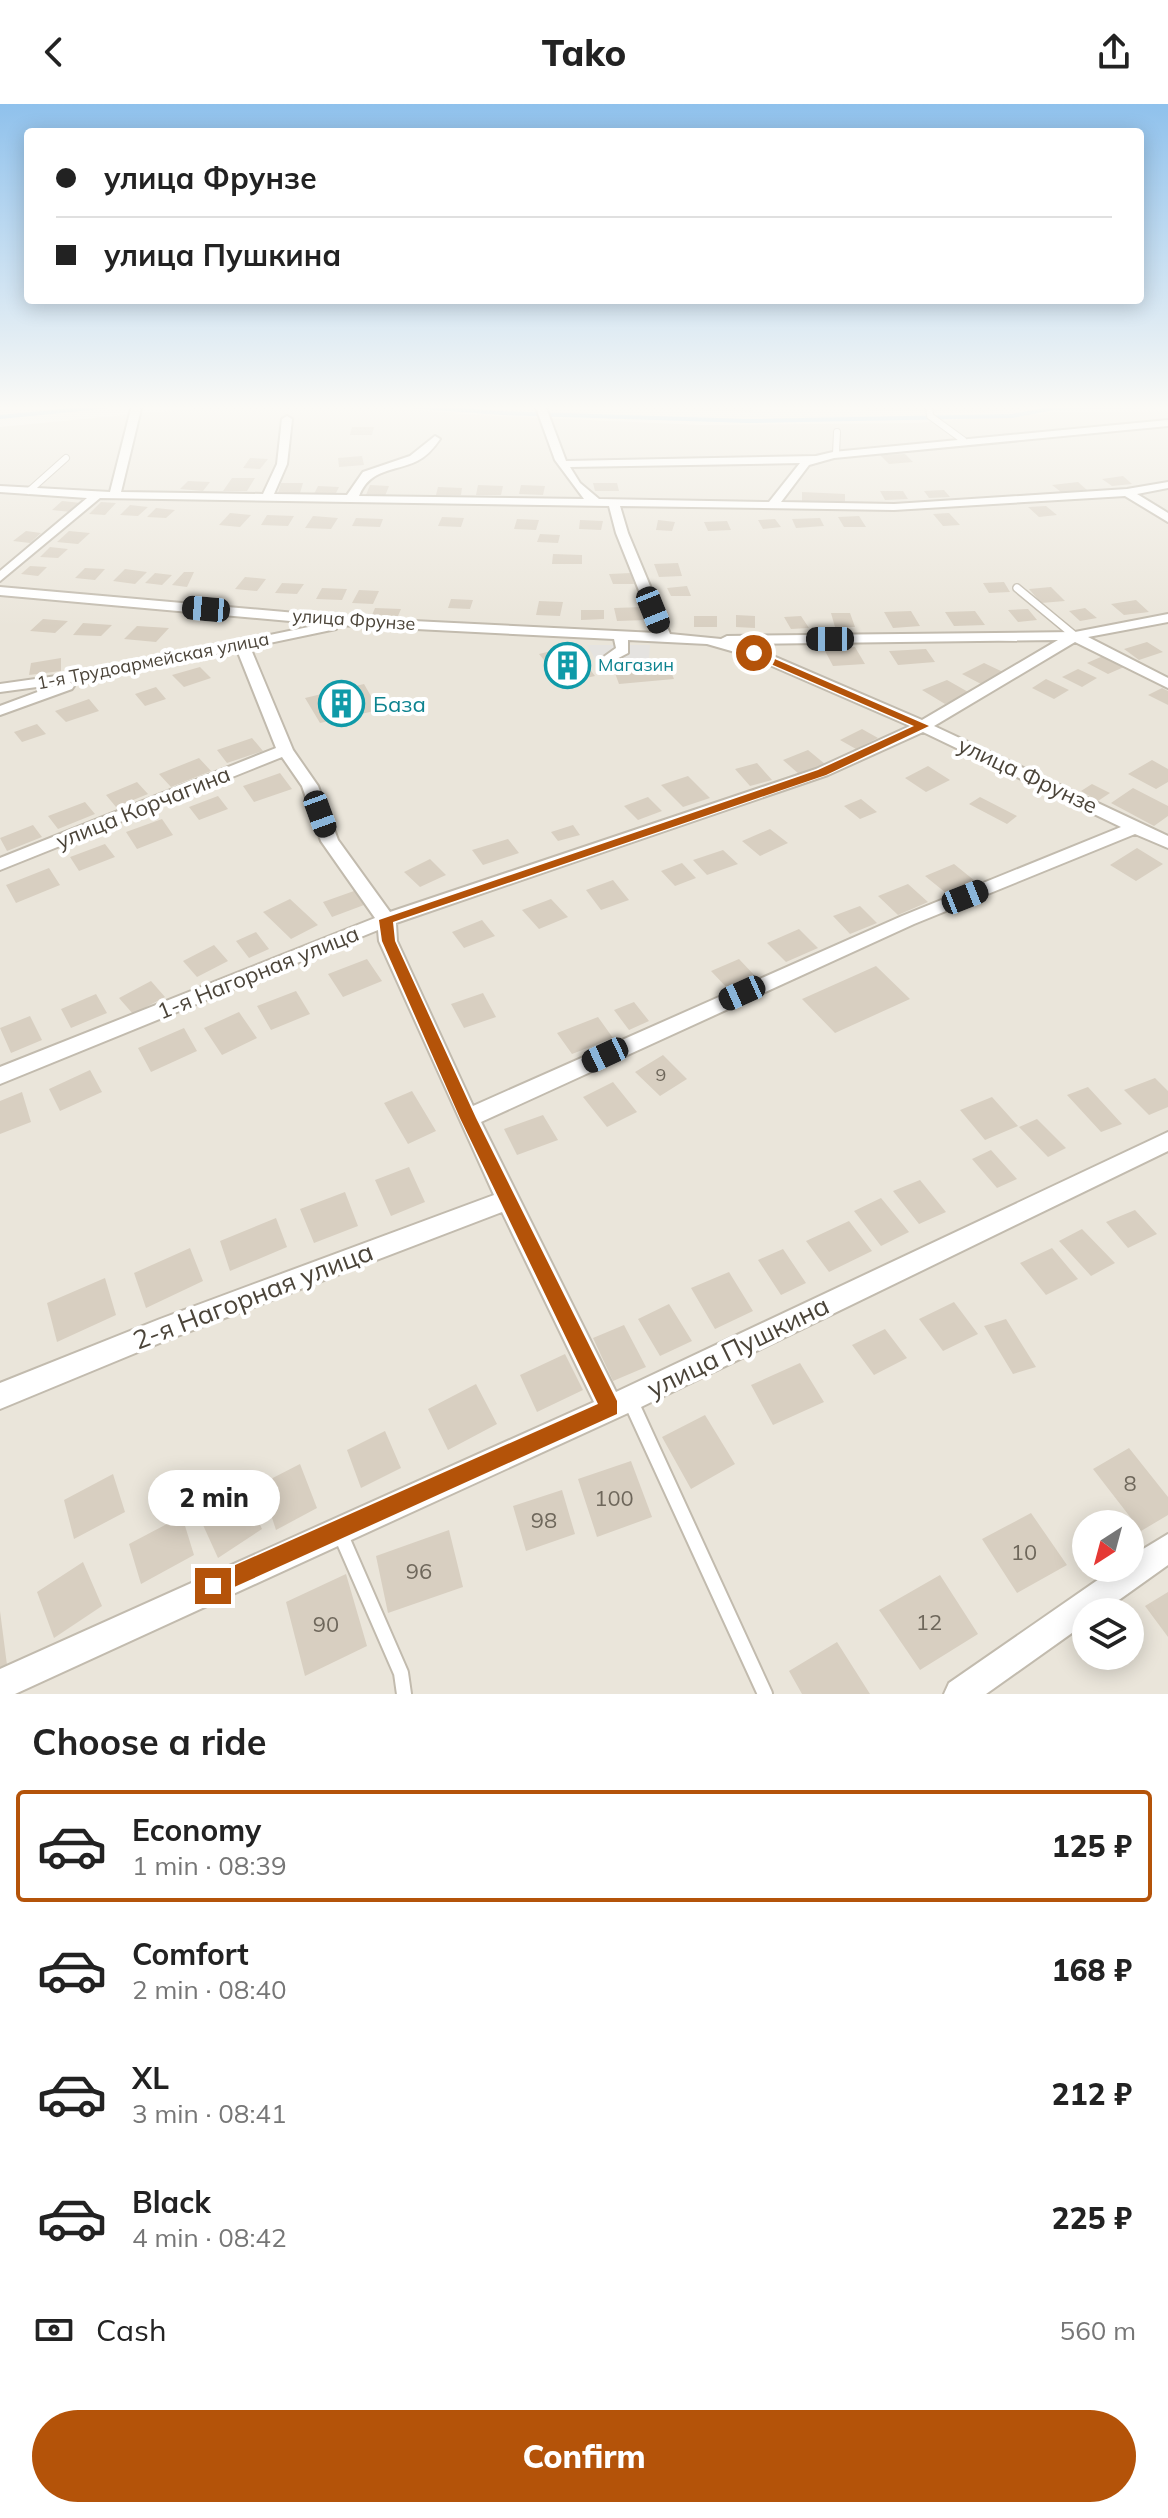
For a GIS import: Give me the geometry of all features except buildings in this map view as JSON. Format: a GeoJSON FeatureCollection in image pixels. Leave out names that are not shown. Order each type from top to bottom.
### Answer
{"type":"FeatureCollection","features":[{"type":"Feature","properties":{"kind":"street"},"geometry":{"type":"LineString","coordinates":[[115,495],[119,479]]}},
{"type":"Feature","properties":{"kind":"street"},"geometry":{"type":"LineString","coordinates":[[267,498],[275,479]]}},
{"type":"Feature","properties":{"kind":"street"},"geometry":{"type":"LineString","coordinates":[[351,500],[359,479]]}},
{"type":"Feature","properties":{"kind":"street"},"geometry":{"type":"LineString","coordinates":[[572,479],[581,494],[598,504]]}},
{"type":"Feature","properties":{"kind":"street"},"geometry":{"type":"LineString","coordinates":[[773,504],[792,479]]}},
{"type":"Feature","properties":{"kind":"street"},"geometry":{"type":"LineString","coordinates":[[0,489],[97,495],[894,507],[1127,492],[1168,485]]}},
{"type":"Feature","properties":{"kind":"street"},"geometry":{"type":"LineString","coordinates":[[1127,492],[1168,518]]}},
{"type":"Feature","properties":{"kind":"street"},"geometry":{"type":"LineString","coordinates":[[0,577],[97,495]]}},
{"type":"Feature","properties":{"kind":"street"},"geometry":{"type":"LineString","coordinates":[[614,504],[622,533],[664,636]]}},
{"type":"Feature","properties":{"kind":"street","name":"улица Фрунзе"},"geometry":{"type":"LineString","coordinates":[[0,591],[352,622],[664,636],[754,653],[923,726],[1168,843]]}},
{"type":"Feature","properties":{"kind":"street","name":"улица Фрунзе"},"geometry":{"type":"LineString","coordinates":[[710,644],[1075,636],[1168,618]]}},
{"type":"Feature","properties":{"kind":"street","name":"1-я Трудоармейская улица"},"geometry":{"type":"LineString","coordinates":[[0,688],[99,674],[352,622]]}},
{"type":"Feature","properties":{"kind":"street"},"geometry":{"type":"LineString","coordinates":[[605,661],[623,650],[620,634]]}},
{"type":"Feature","properties":{"kind":"street"},"geometry":{"type":"LineString","coordinates":[[1075,636],[1168,684]]}},
{"type":"Feature","properties":{"kind":"street","name":"1-я Нагорная улица"},"geometry":{"type":"LineString","coordinates":[[0,1076],[386,920],[822,772],[923,726],[1075,636]]}},
{"type":"Feature","properties":{"kind":"street"},"geometry":{"type":"LineString","coordinates":[[242,645],[285,750],[310,786],[330,841],[386,920],[388,941],[508,1200],[620,1403]]}},
{"type":"Feature","properties":{"kind":"street"},"geometry":{"type":"LineString","coordinates":[[0,711],[99,674]]}},
{"type":"Feature","properties":{"kind":"street","name":"улица Корчагина"},"geometry":{"type":"LineString","coordinates":[[0,864],[285,750]]}},
{"type":"Feature","properties":{"kind":"street"},"geometry":{"type":"LineString","coordinates":[[468,1118],[659,1029],[908,920],[1137,827]]}},
{"type":"Feature","properties":{"kind":"street","name":"улица Пушкина"},"geometry":{"type":"LineString","coordinates":[[0,1685],[620,1403],[1168,1141]]}},
{"type":"Feature","properties":{"kind":"street","name":"2-я Нагорная улица"},"geometry":{"type":"LineString","coordinates":[[0,1396],[160,1331],[508,1200]]}},
{"type":"Feature","properties":{"kind":"street"},"geometry":{"type":"LineString","coordinates":[[960,1694],[1168,1548]]}},
{"type":"Feature","properties":{"kind":"lane"},"geometry":{"type":"LineString","coordinates":[[29,491],[42,479]]}},
{"type":"Feature","properties":{"kind":"lane"},"geometry":{"type":"LineString","coordinates":[[1017,588],[1075,636]]}},
{"type":"Feature","properties":{"kind":"lane"},"geometry":{"type":"LineString","coordinates":[[620,1403],[765,1694]]}},
{"type":"Feature","properties":{"kind":"lane"},"geometry":{"type":"LineString","coordinates":[[339,1529],[401,1673],[404,1694]]}},
{"type":"Feature","properties":{"kind":"shaded area"},"geometry":{"type":"Polygon","coordinates":[[[0,479],[1168,479],[1168,1694],[0,1694],[0,479]]]}},
{"type":"Feature","properties":{"kind":"shaded area"},"geometry":{"type":"Polygon","coordinates":[[[587,645],[650,645],[649,659],[598,664],[587,645]]]}},
{"type":"Feature","properties":{"kind":"place","name":"Магазин"},"geometry":{"type":"Point","coordinates":[567,665]}},
{"type":"Feature","properties":{"kind":"place","name":"База"},"geometry":{"type":"Point","coordinates":[342,704]}},
{"type":"Feature","properties":{"kind":"route"},"geometry":{"type":"LineString","coordinates":[[213,1586],[610,1408],[468,1118],[414,990],[388,941],[386,920],[822,772],[923,726],[754,653]]}}]}
